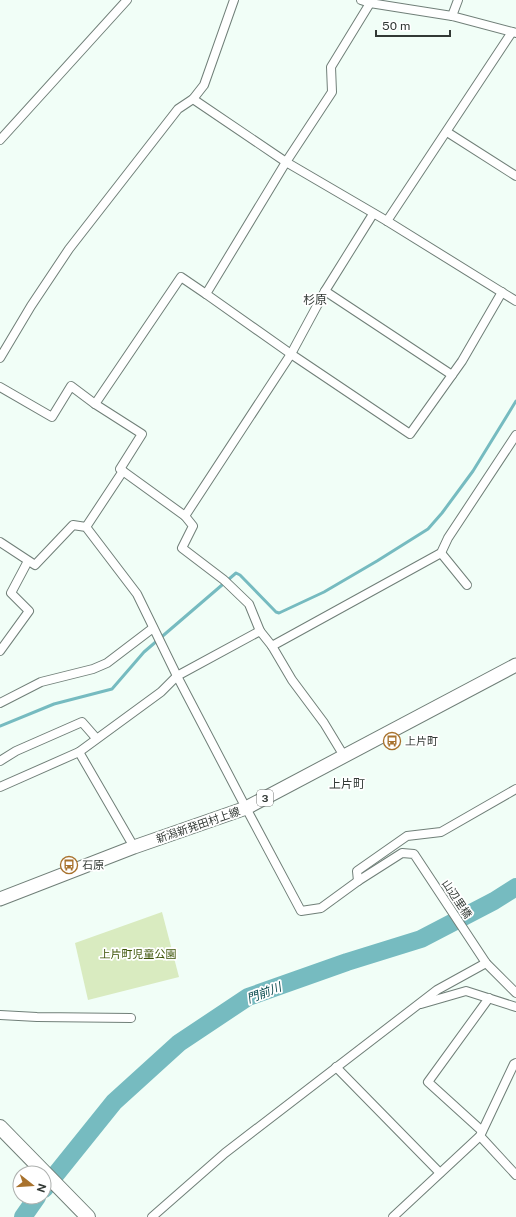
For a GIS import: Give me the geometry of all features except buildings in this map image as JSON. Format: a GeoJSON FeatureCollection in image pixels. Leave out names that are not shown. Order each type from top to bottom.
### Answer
{"type":"FeatureCollection","features":[{"type":"Feature","properties":{"kind":"highway"},"geometry":{"type":"LineString","coordinates":[[0,1128],[88,1217]]}},
{"type":"Feature","properties":{"kind":"main road","name":"新潟新発田村上線"},"geometry":{"type":"LineString","coordinates":[[0,899],[134,847],[246,808],[516,665]]}},
{"type":"Feature","properties":{"kind":"street"},"geometry":{"type":"LineString","coordinates":[[0,140],[127,0]]}},
{"type":"Feature","properties":{"kind":"street"},"geometry":{"type":"LineString","coordinates":[[0,358],[30,306],[69,249],[178,108],[193,99],[204,85],[234,0]]}},
{"type":"Feature","properties":{"kind":"street"},"geometry":{"type":"LineString","coordinates":[[361,0],[452,16],[514,33],[387,221]]}},
{"type":"Feature","properties":{"kind":"street"},"geometry":{"type":"LineString","coordinates":[[452,16],[458,0]]}},
{"type":"Feature","properties":{"kind":"street"},"geometry":{"type":"LineString","coordinates":[[206,294],[286,162],[332,92],[331,67],[371,2]]}},
{"type":"Feature","properties":{"kind":"street"},"geometry":{"type":"LineString","coordinates":[[193,99],[286,162],[387,221],[516,301]]}},
{"type":"Feature","properties":{"kind":"street"},"geometry":{"type":"LineString","coordinates":[[447,132],[516,176]]}},
{"type":"Feature","properties":{"kind":"street"},"geometry":{"type":"LineString","coordinates":[[185,516],[290,354],[325,292],[373,214]]}},
{"type":"Feature","properties":{"kind":"street"},"geometry":{"type":"LineString","coordinates":[[95,404],[181,278],[290,354],[410,434],[462,361],[502,292]]}},
{"type":"Feature","properties":{"kind":"street"},"geometry":{"type":"LineString","coordinates":[[325,292],[452,375]]}},
{"type":"Feature","properties":{"kind":"street"},"geometry":{"type":"LineString","coordinates":[[0,387],[52,417],[72,386],[95,404],[142,434],[120,469],[185,516],[193,526],[182,548],[224,580],[249,604],[260,631],[272,646],[292,680],[324,723],[344,756]]}},
{"type":"Feature","properties":{"kind":"street"},"geometry":{"type":"LineString","coordinates":[[272,646],[441,553],[448,538],[516,435]]}},
{"type":"Feature","properties":{"kind":"street"},"geometry":{"type":"LineString","coordinates":[[86,527],[124,471]]}},
{"type":"Feature","properties":{"kind":"street"},"geometry":{"type":"LineString","coordinates":[[0,542],[35,565],[73,525],[86,527],[137,594],[177,676],[301,911],[321,908],[358,881],[356,871],[407,836],[441,832],[516,789]]}},
{"type":"Feature","properties":{"kind":"street"},"geometry":{"type":"LineString","coordinates":[[441,553],[467,586]]}},
{"type":"Feature","properties":{"kind":"street"},"geometry":{"type":"LineString","coordinates":[[0,651],[29,611],[11,593],[28,560]]}},
{"type":"Feature","properties":{"kind":"street"},"geometry":{"type":"LineString","coordinates":[[0,703],[41,682],[107,663],[153,628]]}},
{"type":"Feature","properties":{"kind":"street"},"geometry":{"type":"LineString","coordinates":[[0,787],[79,752],[96,738],[161,692],[177,676],[260,631]]}},
{"type":"Feature","properties":{"kind":"street"},"geometry":{"type":"LineString","coordinates":[[0,761],[16,751],[82,722],[96,738]]}},
{"type":"Feature","properties":{"kind":"street"},"geometry":{"type":"LineString","coordinates":[[79,752],[134,847]]}},
{"type":"Feature","properties":{"kind":"street","name":"山辺里橋"},"geometry":{"type":"LineString","coordinates":[[358,881],[402,853],[414,854],[484,959],[516,993]]}},
{"type":"Feature","properties":{"kind":"street"},"geometry":{"type":"LineString","coordinates":[[152,1217],[225,1153],[437,990],[484,959]]}},
{"type":"Feature","properties":{"kind":"street"},"geometry":{"type":"LineString","coordinates":[[416,1006],[466,991],[516,1007]]}},
{"type":"Feature","properties":{"kind":"street"},"geometry":{"type":"LineString","coordinates":[[489,998],[428,1082],[481,1133],[516,1175]]}},
{"type":"Feature","properties":{"kind":"street"},"geometry":{"type":"LineString","coordinates":[[0,1015],[131,1018]]}},
{"type":"Feature","properties":{"kind":"street"},"geometry":{"type":"LineString","coordinates":[[393,1217],[481,1133],[516,1062]]}},
{"type":"Feature","properties":{"kind":"street"},"geometry":{"type":"LineString","coordinates":[[336,1067],[440,1173]]}},
{"type":"Feature","properties":{"kind":"green space","name":"上片町児童公園"},"geometry":{"type":"Polygon","coordinates":[[[162,912],[179,977],[88,1000],[75,943],[162,912]]]}},
{"type":"Feature","properties":{"kind":"waterway"},"geometry":{"type":"LineString","coordinates":[[0,726],[54,704],[112,689],[144,652],[236,573],[240,575],[276,612],[279,613],[324,592],[428,529],[442,513],[473,471],[516,401]]}},
{"type":"Feature","properties":{"kind":"waterway","name":"門前川"},"geometry":{"type":"LineString","coordinates":[[52,1179],[114,1102],[179,1043],[248,997],[347,962],[421,939],[494,901],[516,887]]}},
{"type":"Feature","properties":{"kind":"waterway","name":"門前川"},"geometry":{"type":"LineString","coordinates":[[23,1217],[31,1205]]}},
{"type":"Feature","properties":{"kind":"place","name":"上片町"},"geometry":{"type":"Point","coordinates":[392,741]}},
{"type":"Feature","properties":{"kind":"place","name":"石原"},"geometry":{"type":"Point","coordinates":[69,865]}},
{"type":"Feature","properties":{"kind":"district","name":"杉原"},"geometry":{"type":"Point","coordinates":[315,300]}},
{"type":"Feature","properties":{"kind":"district","name":"上片町"},"geometry":{"type":"Point","coordinates":[347,784]}}]}
